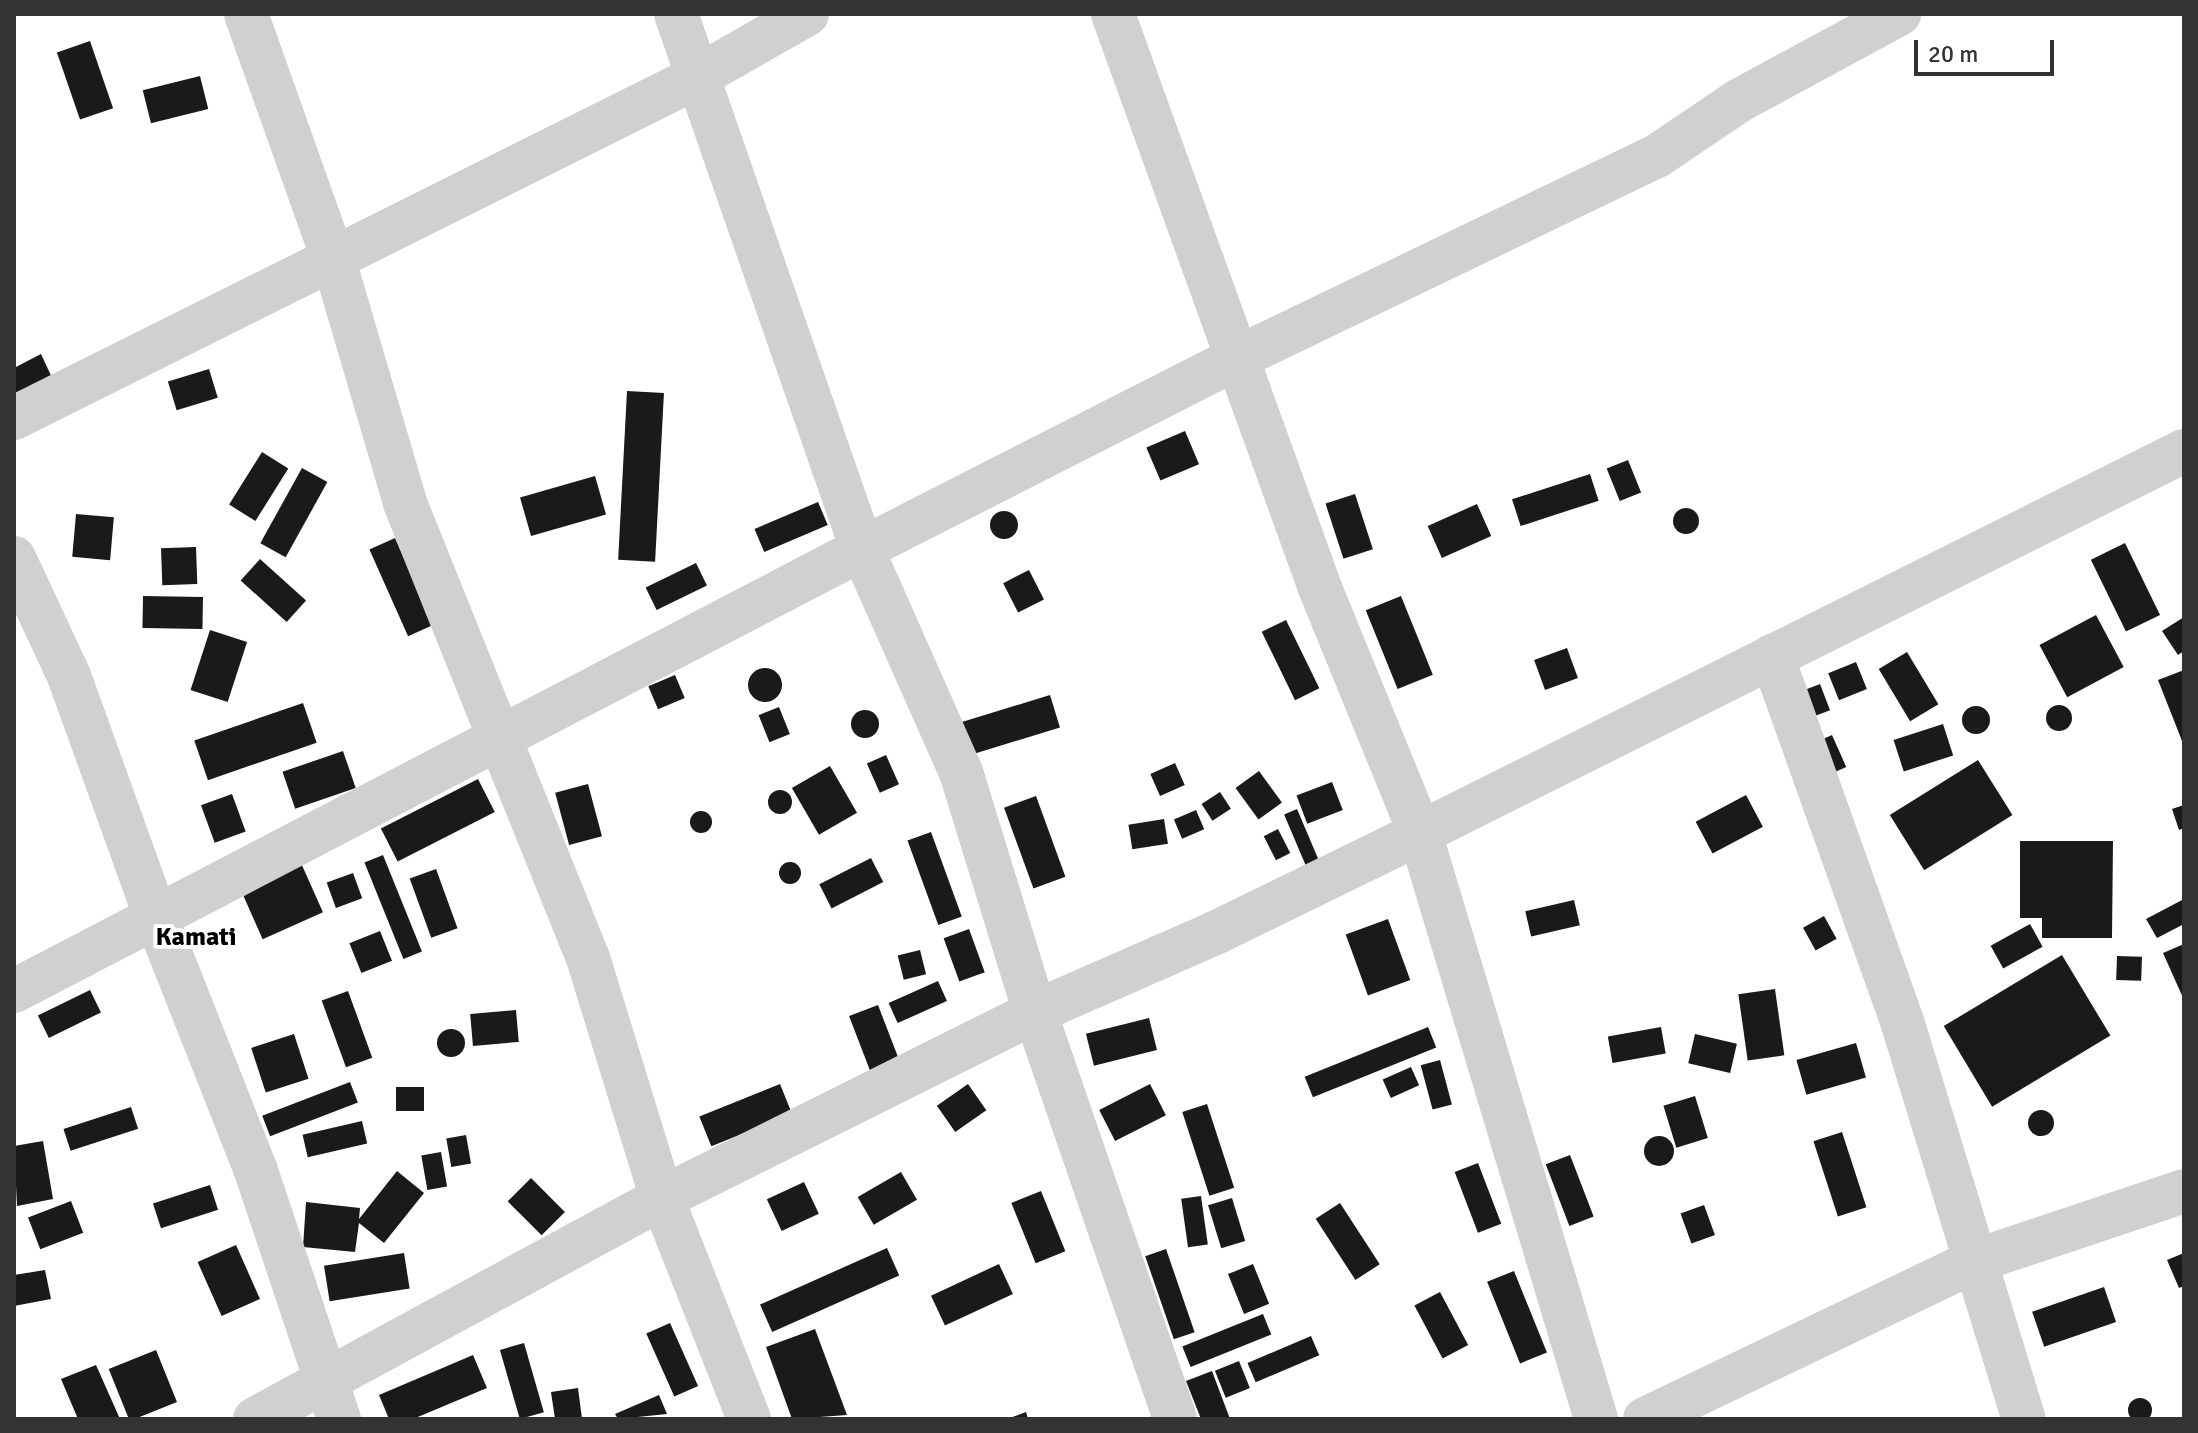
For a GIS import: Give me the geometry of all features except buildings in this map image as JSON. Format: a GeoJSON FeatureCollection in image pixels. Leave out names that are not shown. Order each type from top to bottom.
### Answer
{"type":"FeatureCollection","features":[{"type":"Feature","properties":{"kind":"street"},"geometry":{"type":"LineString","coordinates":[[246,14],[334,261],[405,503],[588,958],[662,1198],[749,1419]]}},
{"type":"Feature","properties":{"kind":"street"},"geometry":{"type":"LineString","coordinates":[[676,14],[695,78],[862,549],[961,772],[1035,1012],[1175,1419]]}},
{"type":"Feature","properties":{"kind":"street"},"geometry":{"type":"LineString","coordinates":[[14,418],[334,261],[695,78],[807,14]]}},
{"type":"Feature","properties":{"kind":"street"},"geometry":{"type":"LineString","coordinates":[[1113,14],[1235,359],[1420,833],[1596,1419]]}},
{"type":"Feature","properties":{"kind":"street"},"geometry":{"type":"LineString","coordinates":[[14,991],[862,549],[1235,359],[1657,156],[1740,100],[1899,14]]}},
{"type":"Feature","properties":{"kind":"street"},"geometry":{"type":"LineString","coordinates":[[255,1419],[333,1401],[662,1198],[1035,1012],[1215,933],[1420,833],[2184,451]]}},
{"type":"Feature","properties":{"kind":"street"},"geometry":{"type":"LineString","coordinates":[[14,558],[69,676],[156,917],[256,1171],[333,1401]]}},
{"type":"Feature","properties":{"kind":"street"},"geometry":{"type":"LineString","coordinates":[[1772,656],[1902,1021],[2024,1419]]}},
{"type":"Feature","properties":{"kind":"street"},"geometry":{"type":"LineString","coordinates":[[1645,1419],[1975,1261],[2184,1191]]}},
{"type":"Feature","properties":{"kind":"district","name":"Kamati"},"geometry":{"type":"Point","coordinates":[196,938]}}]}
